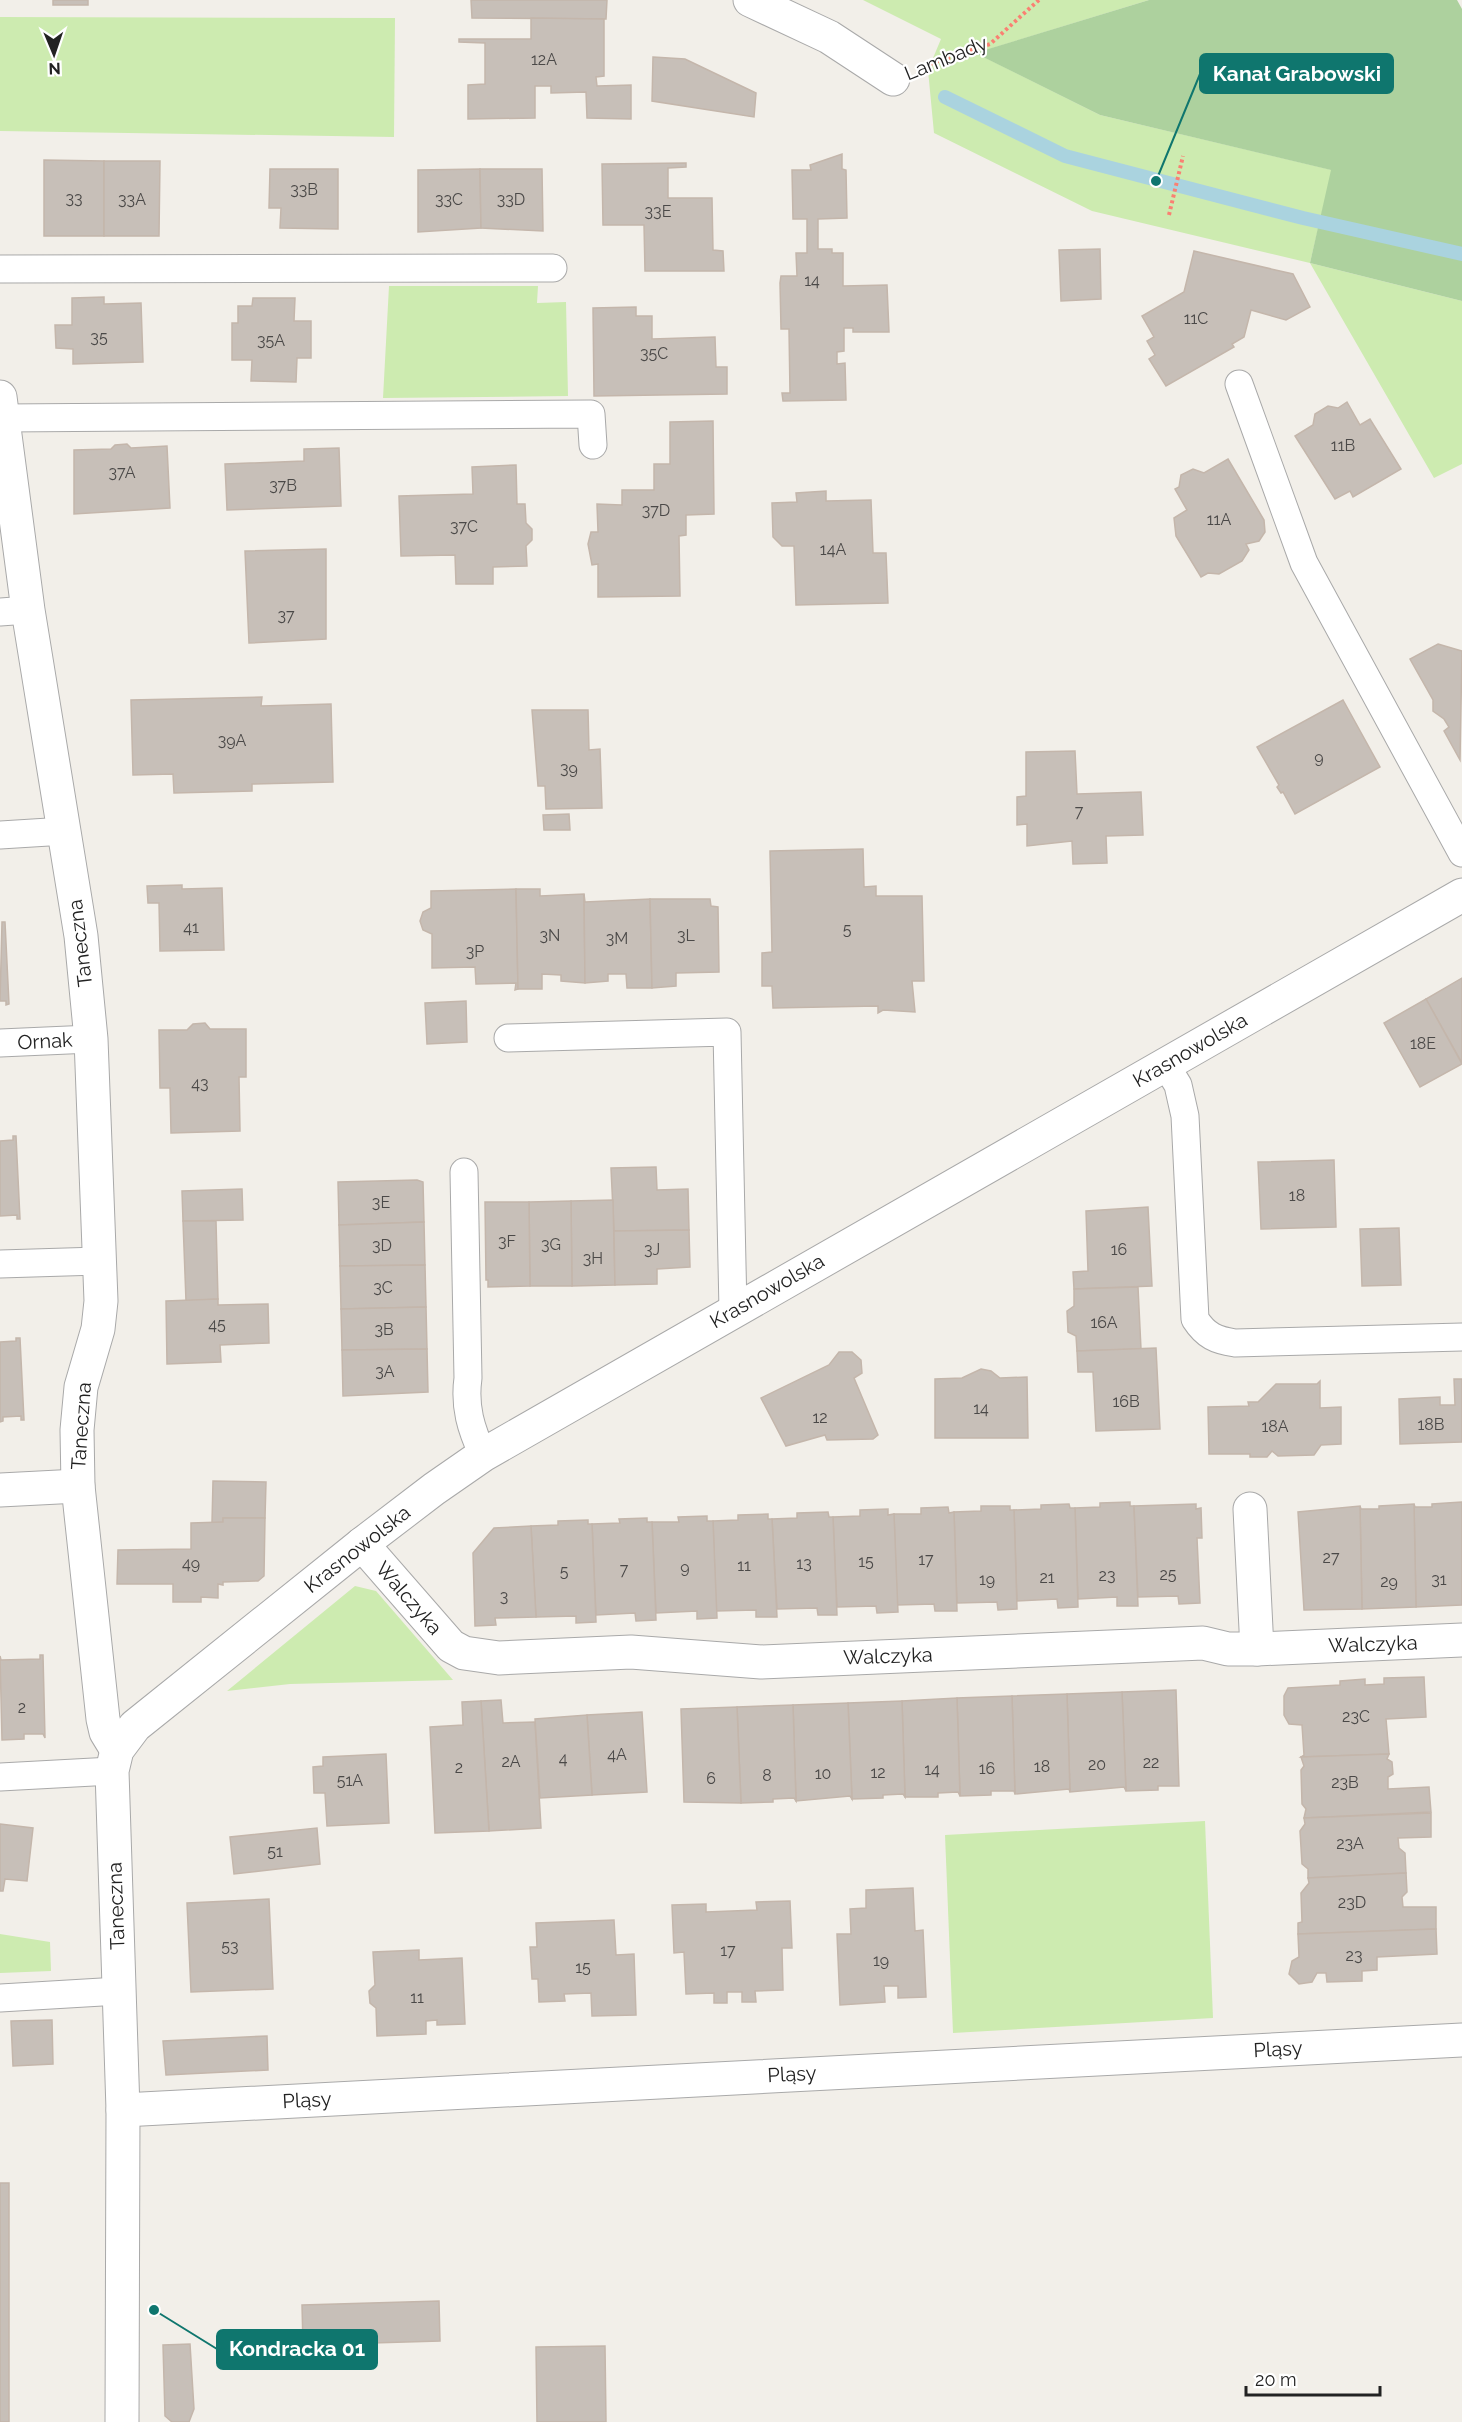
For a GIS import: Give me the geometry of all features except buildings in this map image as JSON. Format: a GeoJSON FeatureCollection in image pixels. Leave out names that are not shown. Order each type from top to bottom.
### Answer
{"type":"FeatureCollection","features":[{"type":"Feature","properties":{"kind":"street","name":"Lambady"},"geometry":{"type":"LineString","coordinates":[[750,0],[829,37],[893,79]]}},
{"type":"Feature","properties":{"kind":"street","name":"Taneczna"},"geometry":{"type":"LineString","coordinates":[[1,408],[14,611],[65,831],[81,936],[91,1039],[100,1316],[80,1399],[78,1486],[103,1719],[114,1760],[123,2110],[123,2422]]}},
{"type":"Feature","properties":{"kind":"street","name":"Krasnowolska"},"geometry":{"type":"LineString","coordinates":[[114,1760],[149,1713],[362,1544],[483,1455],[1462,895]]}},
{"type":"Feature","properties":{"kind":"street"},"geometry":{"type":"LineString","coordinates":[[0,1490],[78,1486]]}},
{"type":"Feature","properties":{"kind":"street"},"geometry":{"type":"LineString","coordinates":[[1250,1509],[1257,1649]]}},
{"type":"Feature","properties":{"kind":"street","name":"Walczyka"},"geometry":{"type":"LineString","coordinates":[[362,1544],[440,1636],[464,1653],[481,1656],[538,1657],[631,1652],[761,1662],[1203,1643],[1228,1649],[1257,1649],[1462,1640]]}},
{"type":"Feature","properties":{"kind":"street","name":"Pląsy"},"geometry":{"type":"LineString","coordinates":[[123,2110],[1462,2040]]}},
{"type":"Feature","properties":{"kind":"lane"},"geometry":{"type":"LineString","coordinates":[[0,269],[553,268]]}},
{"type":"Feature","properties":{"kind":"lane"},"geometry":{"type":"LineString","coordinates":[[1239,384],[1304,563],[1462,853]]}},
{"type":"Feature","properties":{"kind":"lane"},"geometry":{"type":"LineString","coordinates":[[1,408],[591,414],[593,445]]}},
{"type":"Feature","properties":{"kind":"lane"},"geometry":{"type":"LineString","coordinates":[[0,835],[65,831]]}},
{"type":"Feature","properties":{"kind":"lane"},"geometry":{"type":"LineString","coordinates":[[508,1038],[727,1032],[733,1310]]}},
{"type":"Feature","properties":{"kind":"lane","name":"Ornak"},"geometry":{"type":"LineString","coordinates":[[0,1043],[91,1039]]}},
{"type":"Feature","properties":{"kind":"lane"},"geometry":{"type":"LineString","coordinates":[[1165,1064],[1178,1085],[1185,1116],[1195,1319],[1202,1330],[1216,1340],[1235,1344],[1462,1337]]}},
{"type":"Feature","properties":{"kind":"lane"},"geometry":{"type":"LineString","coordinates":[[464,1172],[468,1378],[465,1399],[472,1431],[483,1455]]}},
{"type":"Feature","properties":{"kind":"lane"},"geometry":{"type":"LineString","coordinates":[[0,1264],[99,1260]]}},
{"type":"Feature","properties":{"kind":"lane"},"geometry":{"type":"LineString","coordinates":[[0,1777],[114,1760]]}},
{"type":"Feature","properties":{"kind":"lane"},"geometry":{"type":"LineString","coordinates":[[0,1998],[119,1991]]}},
{"type":"Feature","properties":{"kind":"path","name":"Lambady"},"geometry":{"type":"LineString","coordinates":[[893,79],[990,44],[1040,0]]}},
{"type":"Feature","properties":{"kind":"path"},"geometry":{"type":"LineString","coordinates":[[1169,215],[1183,156]]}},
{"type":"Feature","properties":{"kind":"green space"},"geometry":{"type":"Polygon","coordinates":[[[863,0],[1149,0],[976,53],[1100,115],[1332,170],[1310,263],[1092,211],[934,133],[928,70],[941,39],[863,0]]]}},
{"type":"Feature","properties":{"kind":"green space"},"geometry":{"type":"Polygon","coordinates":[[[1149,0],[1457,0],[1462,9],[1462,301],[1310,263],[1331,170],[1100,115],[975,53],[1149,0]]]}},
{"type":"Feature","properties":{"kind":"green space"},"geometry":{"type":"Polygon","coordinates":[[[0,17],[395,18],[394,137],[0,131],[0,17]]]}},
{"type":"Feature","properties":{"kind":"green space"},"geometry":{"type":"Polygon","coordinates":[[[1310,263],[1462,301],[1462,464],[1434,478],[1310,263]]]}},
{"type":"Feature","properties":{"kind":"green space"},"geometry":{"type":"Polygon","coordinates":[[[389,286],[538,286],[537,303],[566,302],[568,396],[383,398],[389,286]]]}},
{"type":"Feature","properties":{"kind":"green space"},"geometry":{"type":"Polygon","coordinates":[[[355,1586],[376,1591],[453,1680],[290,1684],[227,1691],[355,1586]]]}},
{"type":"Feature","properties":{"kind":"green space"},"geometry":{"type":"Polygon","coordinates":[[[1205,1821],[1213,2018],[953,2033],[945,1835],[1205,1821]]]}},
{"type":"Feature","properties":{"kind":"green space"},"geometry":{"type":"Polygon","coordinates":[[[0,1934],[50,1942],[51,1971],[0,1973],[0,1934]]]}},
{"type":"Feature","properties":{"kind":"waterway"},"geometry":{"type":"LineString","coordinates":[[945,97],[1065,156],[1303,218],[1462,254]]}},
{"type":"Feature","properties":{"kind":"place","name":"Kanał Grabowski"},"geometry":{"type":"Point","coordinates":[1156,181]}},
{"type":"Feature","properties":{"kind":"place","name":"Kondracka 01"},"geometry":{"type":"Point","coordinates":[154,2310]}}]}
